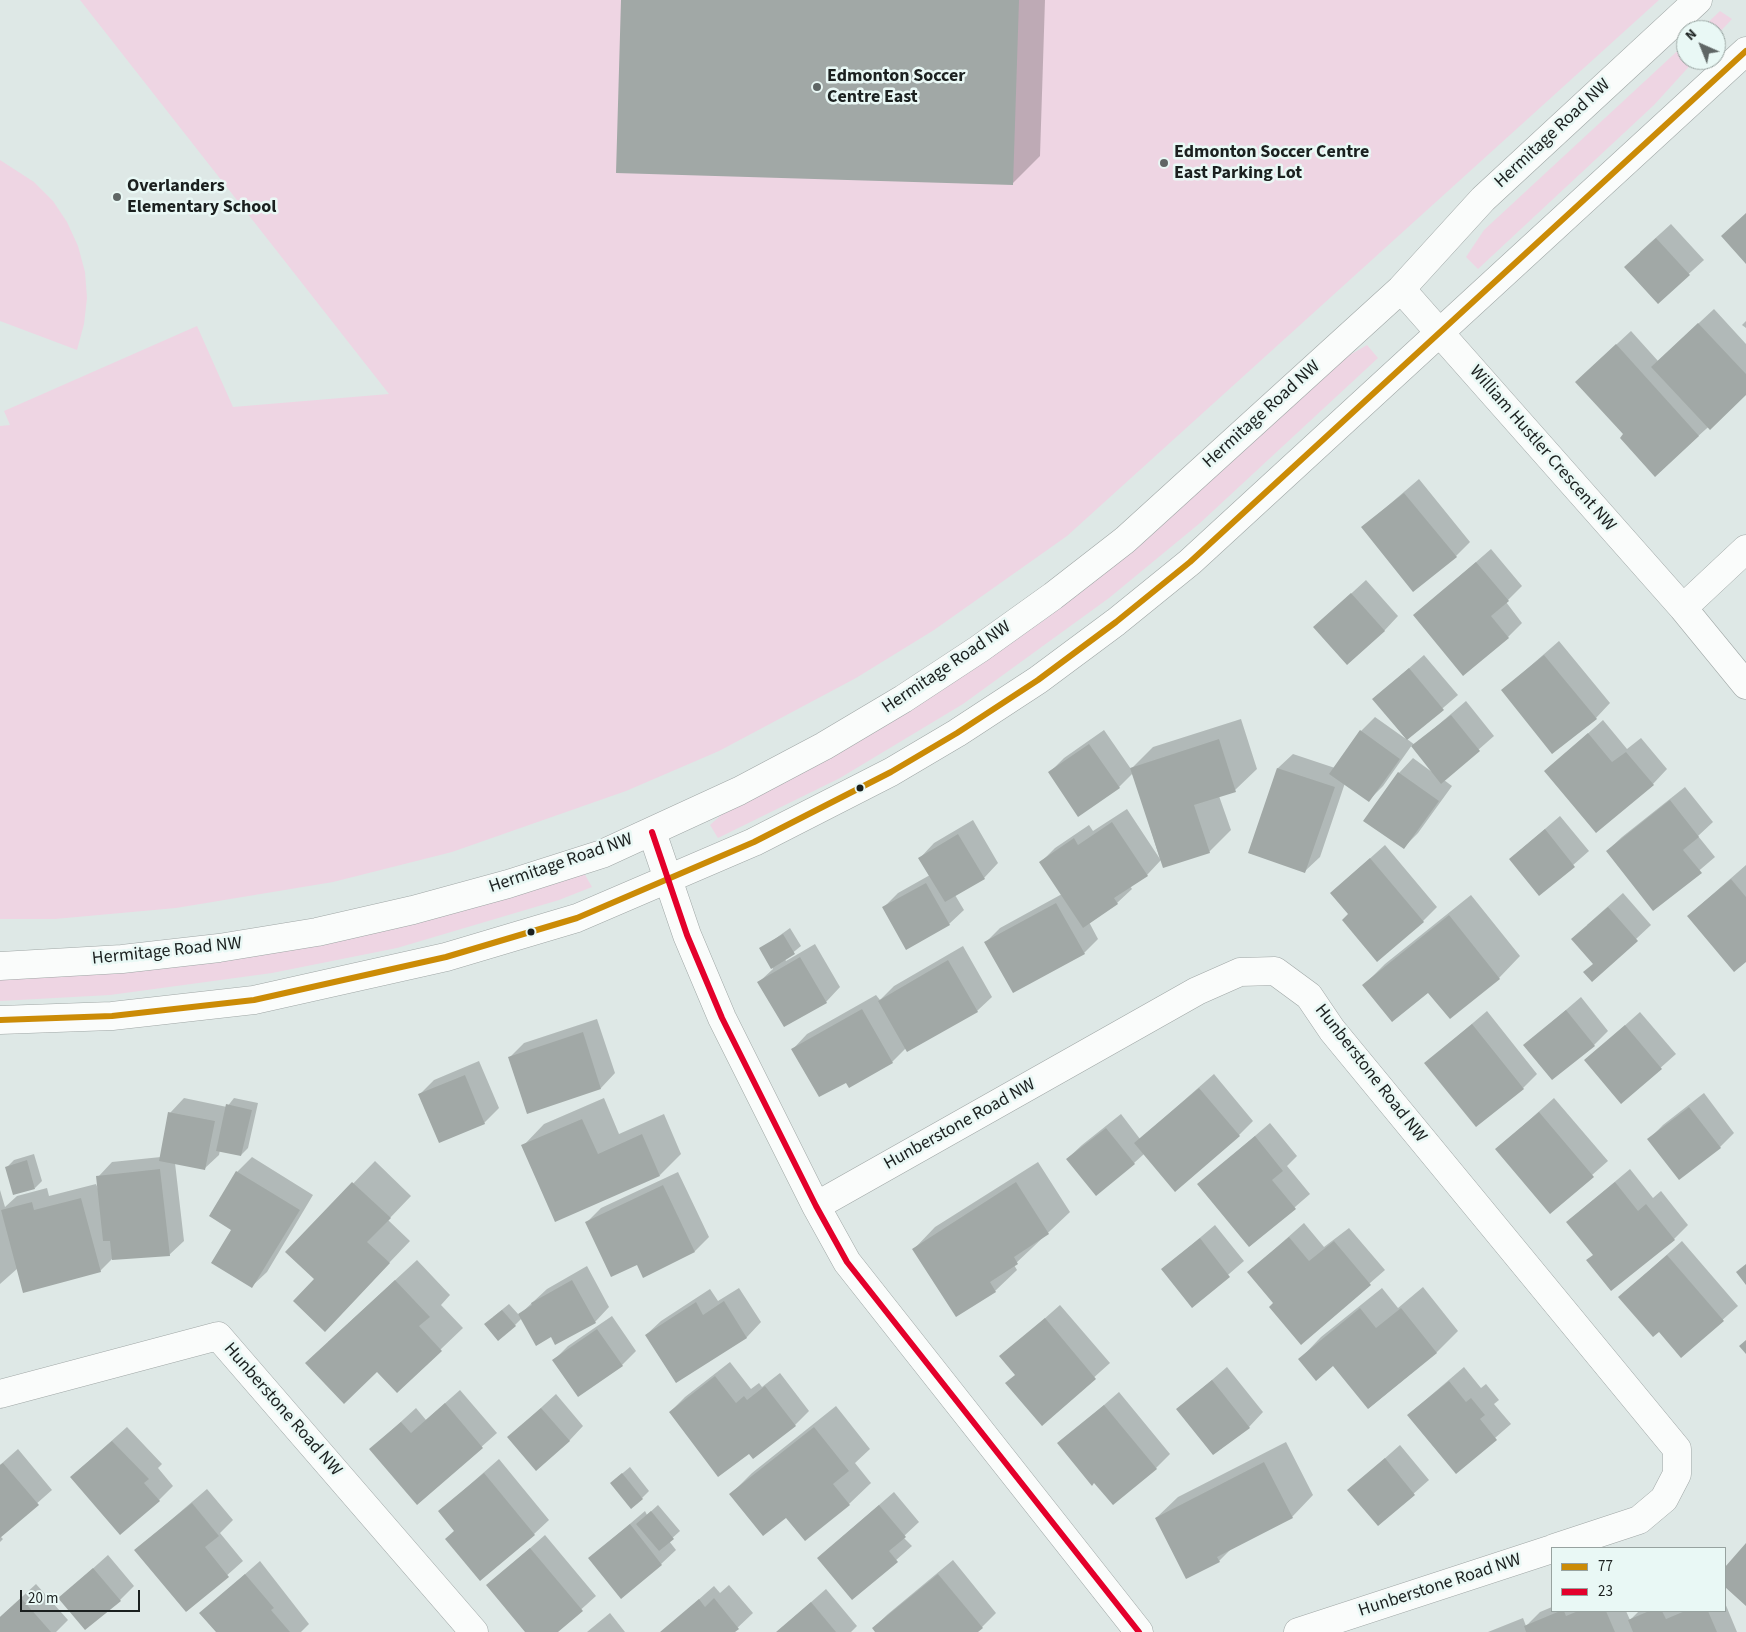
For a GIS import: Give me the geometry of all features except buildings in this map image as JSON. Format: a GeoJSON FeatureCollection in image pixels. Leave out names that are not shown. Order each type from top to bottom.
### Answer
{"type":"FeatureCollection","features":[{"type":"Feature","properties":{"kind":"street","name":"Hermitage Road NW"},"geometry":{"type":"LineString","coordinates":[[0,966],[122,959],[219,948],[317,932],[413,910],[508,884],[602,854],[739,791],[824,746],[903,699],[1046,601],[1125,540],[1401,289],[1483,199],[1698,0]]}},
{"type":"Feature","properties":{"kind":"street"},"geometry":{"type":"LineString","coordinates":[[0,1020],[112,1016],[254,1000],[446,957],[577,918],[754,842],[832,804],[957,733],[1038,680],[1116,622],[1190,562],[1746,51]]}},
{"type":"Feature","properties":{"kind":"street","name":"William Hustler Crescent NW"},"geometry":{"type":"LineString","coordinates":[[1401,289],[1683,608],[1746,685]]}},
{"type":"Feature","properties":{"kind":"street"},"geometry":{"type":"LineString","coordinates":[[1683,608],[1746,550]]}},
{"type":"Feature","properties":{"kind":"street"},"geometry":{"type":"LineString","coordinates":[[652,832],[687,935],[722,1018],[816,1206],[847,1262],[1139,1632]]}},
{"type":"Feature","properties":{"kind":"street","name":"Hunberstone Road NW"},"geometry":{"type":"LineString","coordinates":[[816,1206],[1197,991],[1240,972],[1275,971],[1309,996],[1332,1030],[1677,1449],[1677,1474],[1664,1499],[1639,1520],[1556,1547]]}},
{"type":"Feature","properties":{"kind":"street","name":"Hunberstone Road NW"},"geometry":{"type":"LineString","coordinates":[[0,1394],[218,1336],[474,1632]]}},
{"type":"Feature","properties":{"kind":"street","name":"Hunberstone Road NW"},"geometry":{"type":"LineString","coordinates":[[1298,1632],[1551,1549]]}},
{"type":"Feature","properties":{"kind":"shaded area"},"geometry":{"type":"Polygon","coordinates":[[[80,0],[1659,0],[1067,536],[934,630],[856,678],[719,751],[626,791],[452,852],[333,882],[176,908],[55,919],[0,919],[0,426],[10,425],[4,411],[197,326],[233,407],[389,394],[80,0]]]}},
{"type":"Feature","properties":{"kind":"shaded area"},"geometry":{"type":"Polygon","coordinates":[[[1720,11],[1732,19],[1726,25],[1726,20],[1711,20],[1720,11]]]}},
{"type":"Feature","properties":{"kind":"shaded area"},"geometry":{"type":"Polygon","coordinates":[[[1676,52],[1676,70],[1686,70],[1654,105],[1478,269],[1466,257],[1484,230],[1676,52]]]}},
{"type":"Feature","properties":{"kind":"shaded area"},"geometry":{"type":"Polygon","coordinates":[[[0,160],[34,182],[53,201],[67,222],[78,246],[85,272],[87,298],[84,324],[77,350],[0,321],[0,160]]]}},
{"type":"Feature","properties":{"kind":"shaded area"},"geometry":{"type":"Polygon","coordinates":[[[1367,345],[1378,358],[1200,523],[1109,598],[963,704],[840,778],[718,838],[710,825],[730,807],[980,665],[1047,618],[1149,536],[1346,357],[1367,345]]]}},
{"type":"Feature","properties":{"kind":"shaded area"},"geometry":{"type":"Polygon","coordinates":[[[584,873],[592,887],[559,900],[397,948],[272,973],[110,995],[0,1001],[0,978],[154,969],[301,946],[584,873]]]}},
{"type":"Feature","properties":{"kind":"transit line","name":"77"},"geometry":{"type":"LineString","coordinates":[[0,1020],[112,1016],[254,1000],[446,957],[577,918],[754,842],[891,772],[957,733],[1038,680],[1116,622],[1190,562],[1746,51]]}},
{"type":"Feature","properties":{"kind":"transit line","name":"23"},"geometry":{"type":"LineString","coordinates":[[652,832],[687,935],[722,1018],[816,1206],[847,1262],[1139,1632]]}},
{"type":"Feature","properties":{"kind":"place","name":"Edmonton Soccer Centre East"},"geometry":{"type":"Point","coordinates":[817,87]}},
{"type":"Feature","properties":{"kind":"place","name":"Edmonton Soccer Centre East Parking Lot"},"geometry":{"type":"Point","coordinates":[1164,163]}},
{"type":"Feature","properties":{"kind":"place","name":"Overlanders Elementary School"},"geometry":{"type":"Point","coordinates":[117,197]}}]}
